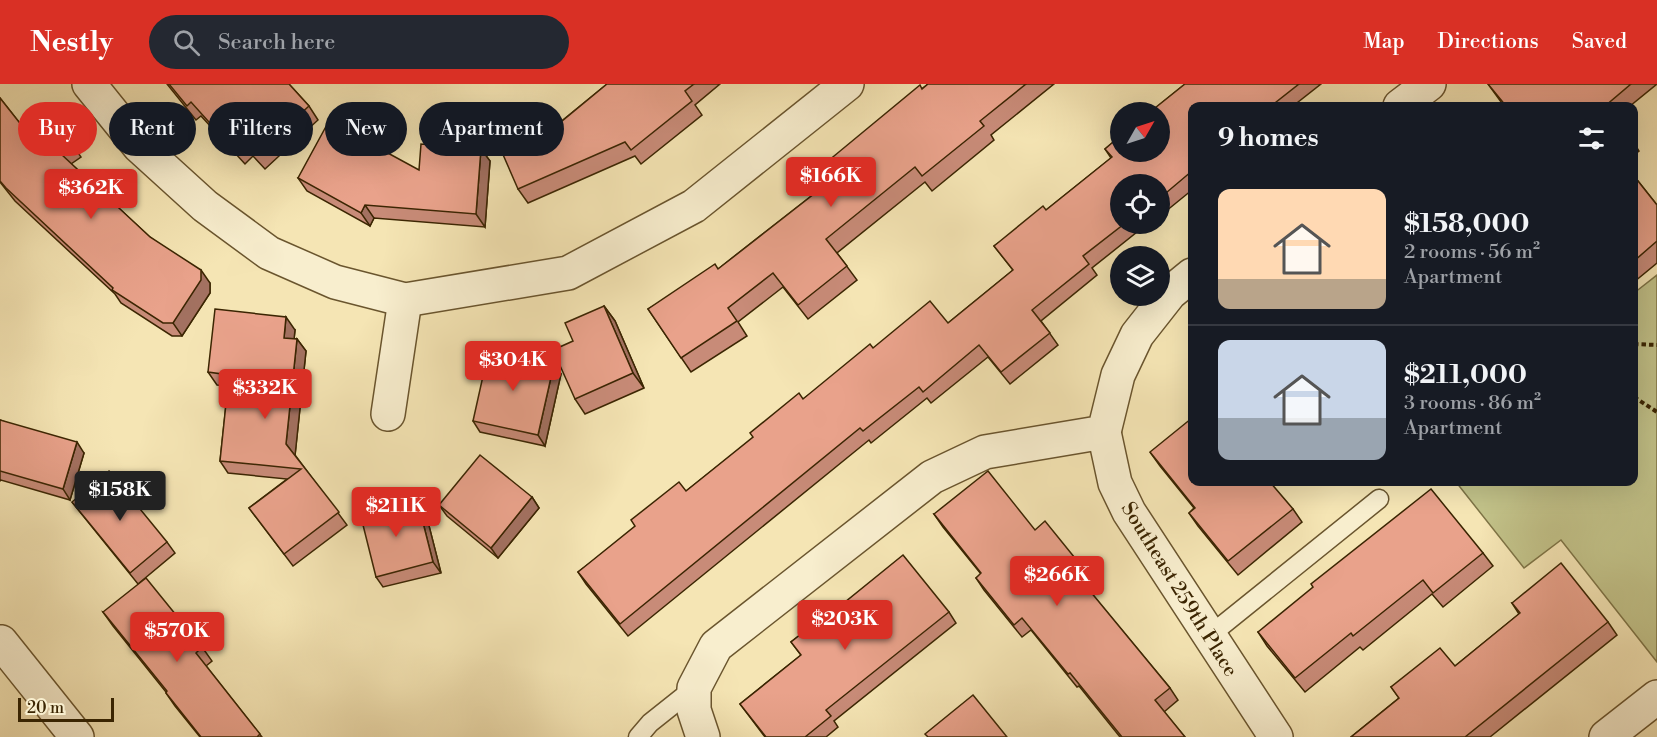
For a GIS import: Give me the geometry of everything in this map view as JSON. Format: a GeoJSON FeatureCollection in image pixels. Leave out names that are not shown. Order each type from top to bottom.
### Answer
{"type":"FeatureCollection","features":[{"type":"Feature","properties":{"kind":"street"},"geometry":{"type":"LineString","coordinates":[[89,84],[139,146],[205,206],[269,254],[336,282],[405,300],[568,273],[694,206],[847,84]]}},
{"type":"Feature","properties":{"kind":"street"},"geometry":{"type":"LineString","coordinates":[[703,737],[694,710],[694,688],[716,646],[932,477],[985,453],[1104,432],[1118,375],[1137,335],[1170,293],[1188,278]]}},
{"type":"Feature","properties":{"kind":"street"},"geometry":{"type":"LineString","coordinates":[[388,414],[405,300]]}},
{"type":"Feature","properties":{"kind":"street","name":"Southeast 259th Place"},"geometry":{"type":"LineString","coordinates":[[1104,432],[1115,483],[1129,512],[1276,737]]}},
{"type":"Feature","properties":{"kind":"street"},"geometry":{"type":"LineString","coordinates":[[1,642],[77,737]]}},
{"type":"Feature","properties":{"kind":"street"},"geometry":{"type":"LineString","coordinates":[[1606,737],[1657,697]]}},
{"type":"Feature","properties":{"kind":"lane"},"geometry":{"type":"LineString","coordinates":[[1209,636],[1379,499]]}},
{"type":"Feature","properties":{"kind":"lane"},"geometry":{"type":"LineString","coordinates":[[638,737],[650,723],[694,688]]}},
{"type":"Feature","properties":{"kind":"path"},"geometry":{"type":"LineString","coordinates":[[1638,344],[1657,345]]}},
{"type":"Feature","properties":{"kind":"path"},"geometry":{"type":"LineString","coordinates":[[1638,400],[1657,412]]}},
{"type":"Feature","properties":{"kind":"green space"},"geometry":{"type":"Polygon","coordinates":[[[1657,275],[1657,662],[1561,540],[1524,568],[1459,486],[1638,486],[1638,290],[1657,275]]]}},
{"type":"Feature","properties":{"kind":"building"},"geometry":{"type":"Polygon","coordinates":[[[169,84],[289,84],[305,102],[208,102],[208,121],[196,108],[196,102],[184,102],[169,84]]]}},
{"type":"Feature","properties":{"kind":"building"},"geometry":{"type":"Polygon","coordinates":[[[607,84],[694,84],[685,91],[692,101],[631,150],[625,142],[518,189],[504,156],[564,156],[564,119],[607,84]]]}},
{"type":"Feature","properties":{"kind":"building"},"geometry":{"type":"Polygon","coordinates":[[[928,84],[1026,84],[980,121],[984,126],[922,176],[915,167],[826,239],[847,266],[798,305],[773,273],[728,308],[737,321],[681,358],[648,309],[715,264],[718,269],[815,193],[805,180],[920,85],[922,89],[928,84]]]}},
{"type":"Feature","properties":{"kind":"building"},"geometry":{"type":"Polygon","coordinates":[[[1185,84],[1299,84],[1276,102],[1188,102],[1188,174],[1170,190],[1170,174],[1110,174],[1111,234],[1083,256],[1089,264],[1032,310],[1050,333],[1001,372],[979,345],[923,392],[919,387],[863,431],[860,428],[620,624],[578,572],[635,526],[631,520],[679,482],[686,491],[753,437],[750,433],[799,393],[803,399],[870,344],[873,348],[930,301],[948,323],[1013,270],[994,246],[1043,206],[1046,210],[1110,159],[1110,162],[1170,162],[1170,102],[1162,102],[1185,84]]]}},
{"type":"Feature","properties":{"kind":"building"},"geometry":{"type":"Polygon","coordinates":[[[1488,84],[1631,84],[1610,102],[1503,102],[1488,84]]]}},
{"type":"Feature","properties":{"kind":"building"},"geometry":{"type":"Polygon","coordinates":[[[0,98],[18,121],[18,156],[63,156],[150,237],[201,270],[201,280],[173,323],[163,323],[112,290],[113,288],[0,181],[0,98]]]}},
{"type":"Feature","properties":{"kind":"building"},"geometry":{"type":"Polygon","coordinates":[[[325,128],[325,156],[393,156],[419,170],[420,156],[480,156],[476,214],[365,205],[361,213],[298,178],[310,156],[313,156],[313,150],[325,128]]]}},
{"type":"Feature","properties":{"kind":"building"},"geometry":{"type":"Polygon","coordinates":[[[1110,145],[1110,155],[1105,149],[1110,145]]]}},
{"type":"Feature","properties":{"kind":"building"},"geometry":{"type":"Polygon","coordinates":[[[1638,181],[1657,205],[1657,241],[1638,258],[1638,181]]]}},
{"type":"Feature","properties":{"kind":"building"},"geometry":{"type":"Polygon","coordinates":[[[604,306],[633,373],[575,399],[553,350],[573,341],[565,323],[604,306]]]}},
{"type":"Feature","properties":{"kind":"building"},"geometry":{"type":"Polygon","coordinates":[[[215,309],[286,317],[284,338],[297,339],[286,444],[339,512],[284,554],[249,508],[301,469],[220,461],[229,375],[208,372],[215,309]]]}},
{"type":"Feature","properties":{"kind":"building"},"geometry":{"type":"Polygon","coordinates":[[[489,349],[554,364],[538,435],[473,421],[489,349]]]}},
{"type":"Feature","properties":{"kind":"building"},"geometry":{"type":"Polygon","coordinates":[[[0,420],[77,442],[63,489],[0,471],[0,420]]]}},
{"type":"Feature","properties":{"kind":"building"},"geometry":{"type":"Polygon","coordinates":[[[1188,421],[1188,486],[1273,486],[1293,509],[1228,561],[1189,513],[1195,508],[1150,452],[1188,421]]]}},
{"type":"Feature","properties":{"kind":"building"},"geometry":{"type":"Polygon","coordinates":[[[480,455],[532,497],[491,548],[439,505],[480,455]]]}},
{"type":"Feature","properties":{"kind":"building"},"geometry":{"type":"Polygon","coordinates":[[[109,471],[167,542],[130,573],[72,502],[109,471]]]}},
{"type":"Feature","properties":{"kind":"building"},"geometry":{"type":"Polygon","coordinates":[[[988,471],[1035,530],[1045,521],[1083,568],[1076,574],[1170,688],[1155,700],[1185,737],[1122,737],[1022,618],[1014,625],[976,578],[981,573],[934,514],[988,471]]]}},
{"type":"Feature","properties":{"kind":"building"},"geometry":{"type":"Polygon","coordinates":[[[1431,489],[1483,553],[1433,593],[1423,580],[1353,636],[1351,633],[1295,678],[1258,632],[1313,587],[1311,584],[1431,489]]]}},
{"type":"Feature","properties":{"kind":"building"},"geometry":{"type":"Polygon","coordinates":[[[417,499],[433,562],[376,577],[360,513],[417,499]]]}},
{"type":"Feature","properties":{"kind":"building"},"geometry":{"type":"Polygon","coordinates":[[[903,555],[949,612],[826,710],[831,716],[805,737],[766,737],[740,704],[801,655],[791,642],[903,555]]]}},
{"type":"Feature","properties":{"kind":"building"},"geometry":{"type":"Polygon","coordinates":[[[1561,563],[1608,622],[1465,737],[1351,737],[1399,698],[1391,687],[1440,648],[1455,666],[1520,613],[1512,603],[1561,563]]]}},
{"type":"Feature","properties":{"kind":"building"},"geometry":{"type":"Polygon","coordinates":[[[146,578],[202,647],[196,653],[260,734],[257,737],[201,737],[103,612],[146,578]]]}},
{"type":"Feature","properties":{"kind":"building"},"geometry":{"type":"Polygon","coordinates":[[[973,695],[1007,737],[928,737],[925,734],[973,695]]]}}]}
